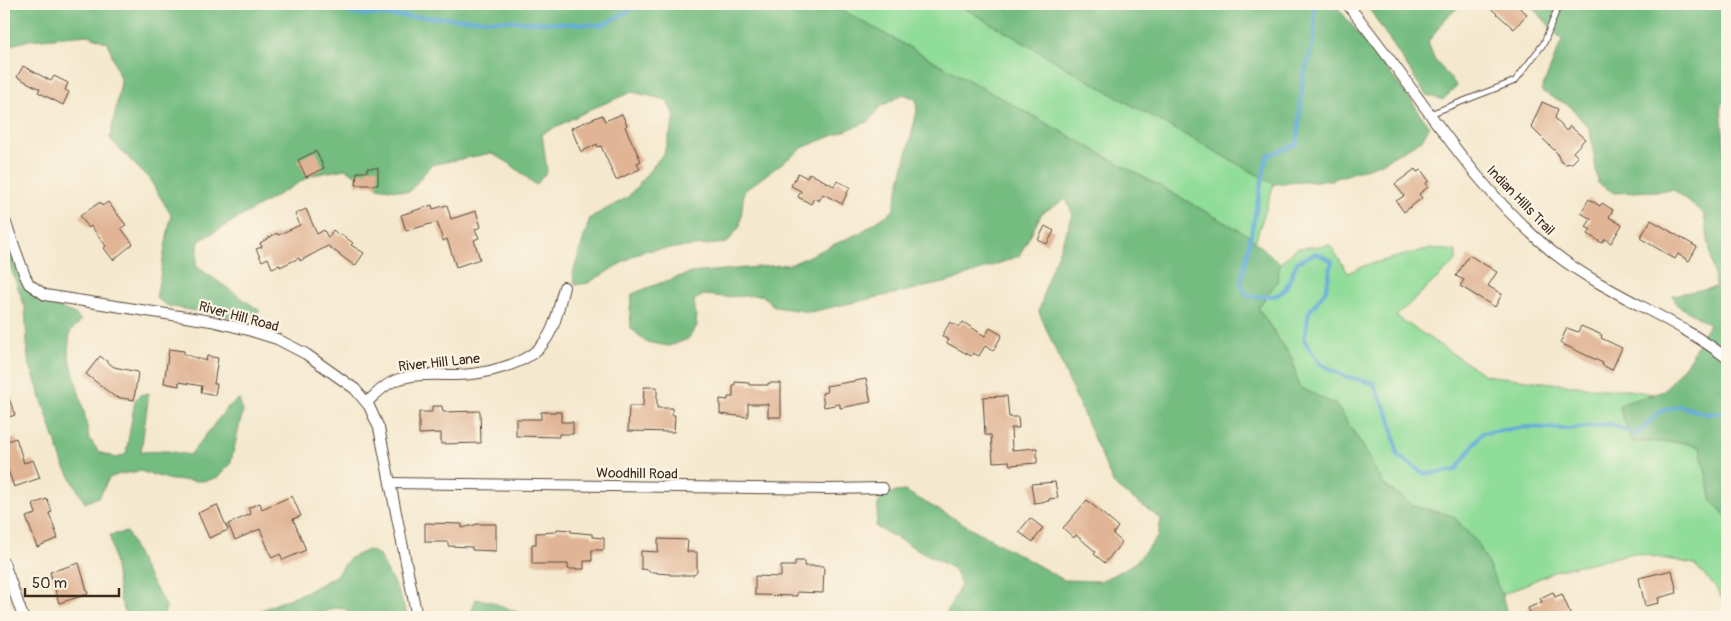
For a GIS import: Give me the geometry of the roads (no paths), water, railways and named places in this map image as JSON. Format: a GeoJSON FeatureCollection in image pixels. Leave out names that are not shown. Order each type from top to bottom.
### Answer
{"type":"FeatureCollection","features":[{"type":"Feature","properties":{"kind":"street","name":"Indian Hills Trail"},"geometry":{"type":"LineString","coordinates":[[1347,4],[1480,178],[1502,204],[1533,234],[1556,254],[1593,279],[1692,335],[1727,358]]}},
{"type":"Feature","properties":{"kind":"street","name":"River Hill Road"},"geometry":{"type":"LineString","coordinates":[[4,218],[25,276],[29,284],[36,290],[45,294],[212,322],[277,339],[306,354],[346,382],[367,402],[379,428],[417,617]]}},
{"type":"Feature","properties":{"kind":"street","name":"River Hill Lane"},"geometry":{"type":"LineString","coordinates":[[367,402],[393,381],[414,376],[464,375],[484,372],[525,359],[538,350],[545,342],[558,311],[564,287]]}},
{"type":"Feature","properties":{"kind":"street","name":"Woodhill Road"},"geometry":{"type":"LineString","coordinates":[[390,483],[840,490],[883,488]]}},
{"type":"Feature","properties":{"kind":"street"},"geometry":{"type":"LineString","coordinates":[[4,563],[23,617]]}},
{"type":"Feature","properties":{"kind":"lane"},"geometry":{"type":"LineString","coordinates":[[1430,114],[1515,80],[1544,43],[1559,4]]}},
{"type":"Feature","properties":{"kind":"waterway"},"geometry":{"type":"LineString","coordinates":[[328,4],[352,14],[602,25],[642,4]]}},
{"type":"Feature","properties":{"kind":"waterway"},"geometry":{"type":"LineString","coordinates":[[1311,4],[1314,6],[1315,37],[1303,79],[1297,144],[1267,156],[1241,283],[1247,296],[1276,295],[1289,282],[1297,262],[1316,253],[1332,261],[1326,290],[1309,312],[1304,340],[1319,363],[1344,376],[1373,383],[1390,418],[1398,456],[1425,474],[1456,470],[1482,433],[1526,427],[1569,429],[1610,424],[1636,435],[1661,411],[1680,406],[1706,414],[1727,412]]}}]}
